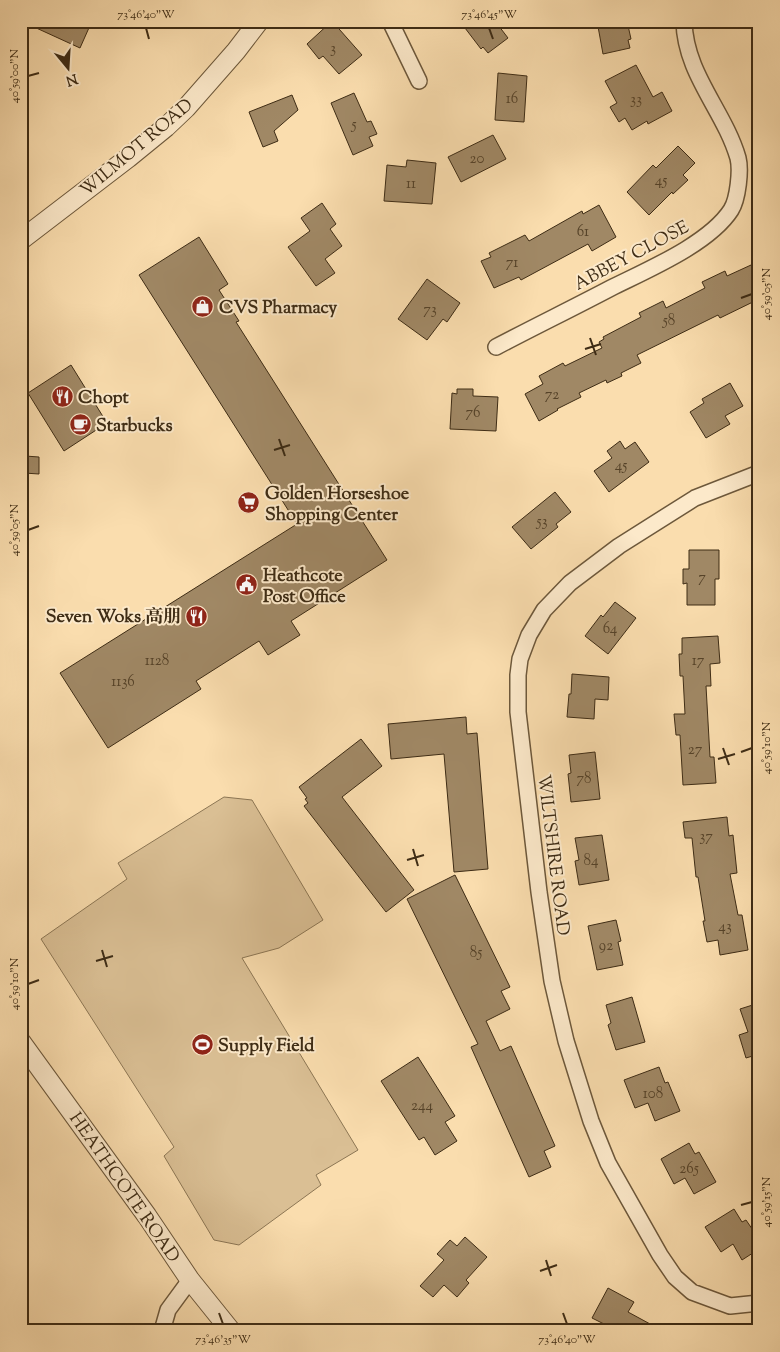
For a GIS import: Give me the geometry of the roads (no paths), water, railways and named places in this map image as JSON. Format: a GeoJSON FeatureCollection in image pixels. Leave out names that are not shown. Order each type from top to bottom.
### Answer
{"type":"FeatureCollection","features":[{"type":"Feature","properties":{"kind":"street","name":"WILMOT ROAD"},"geometry":{"type":"LineString","coordinates":[[21,240],[166,127],[186,108],[236,51],[259,21]]}},
{"type":"Feature","properties":{"kind":"street"},"geometry":{"type":"LineString","coordinates":[[390,21],[420,81]]}},
{"type":"Feature","properties":{"kind":"street","name":"ABBEY CLOSE"},"geometry":{"type":"LineString","coordinates":[[496,347],[698,242],[721,222],[732,209],[736,198],[739,162],[733,141],[698,77],[688,49],[684,21]]}},
{"type":"Feature","properties":{"kind":"street","name":"WILTSHIRE ROAD"},"geometry":{"type":"LineString","coordinates":[[759,473],[695,498],[619,546],[570,583],[544,610],[529,635],[520,658],[518,675],[518,712],[539,892],[552,981],[566,1041],[591,1121],[608,1162],[660,1255],[676,1277],[692,1292],[730,1306],[759,1303]]}},
{"type":"Feature","properties":{"kind":"street","name":"HEATHCOTE ROAD"},"geometry":{"type":"LineString","coordinates":[[21,1042],[147,1216],[190,1280],[231,1331]]}},
{"type":"Feature","properties":{"kind":"street"},"geometry":{"type":"LineString","coordinates":[[162,1331],[168,1310],[190,1280]]}},
{"type":"Feature","properties":{"kind":"place","name":"CVS Pharmacy"},"geometry":{"type":"Point","coordinates":[203,307]}},
{"type":"Feature","properties":{"kind":"place","name":"Chopt"},"geometry":{"type":"Point","coordinates":[62,397]}},
{"type":"Feature","properties":{"kind":"place","name":"Starbucks"},"geometry":{"type":"Point","coordinates":[80,425]}},
{"type":"Feature","properties":{"kind":"place","name":"Golden Horseshoe Shopping Center"},"geometry":{"type":"Point","coordinates":[249,503]}},
{"type":"Feature","properties":{"kind":"place","name":"Heathcote Post Office"},"geometry":{"type":"Point","coordinates":[247,585]}},
{"type":"Feature","properties":{"kind":"place","name":"Seven Woks 高朋"},"geometry":{"type":"Point","coordinates":[197,616]}},
{"type":"Feature","properties":{"kind":"place","name":"Supply Field"},"geometry":{"type":"Point","coordinates":[202,1045]}}]}
